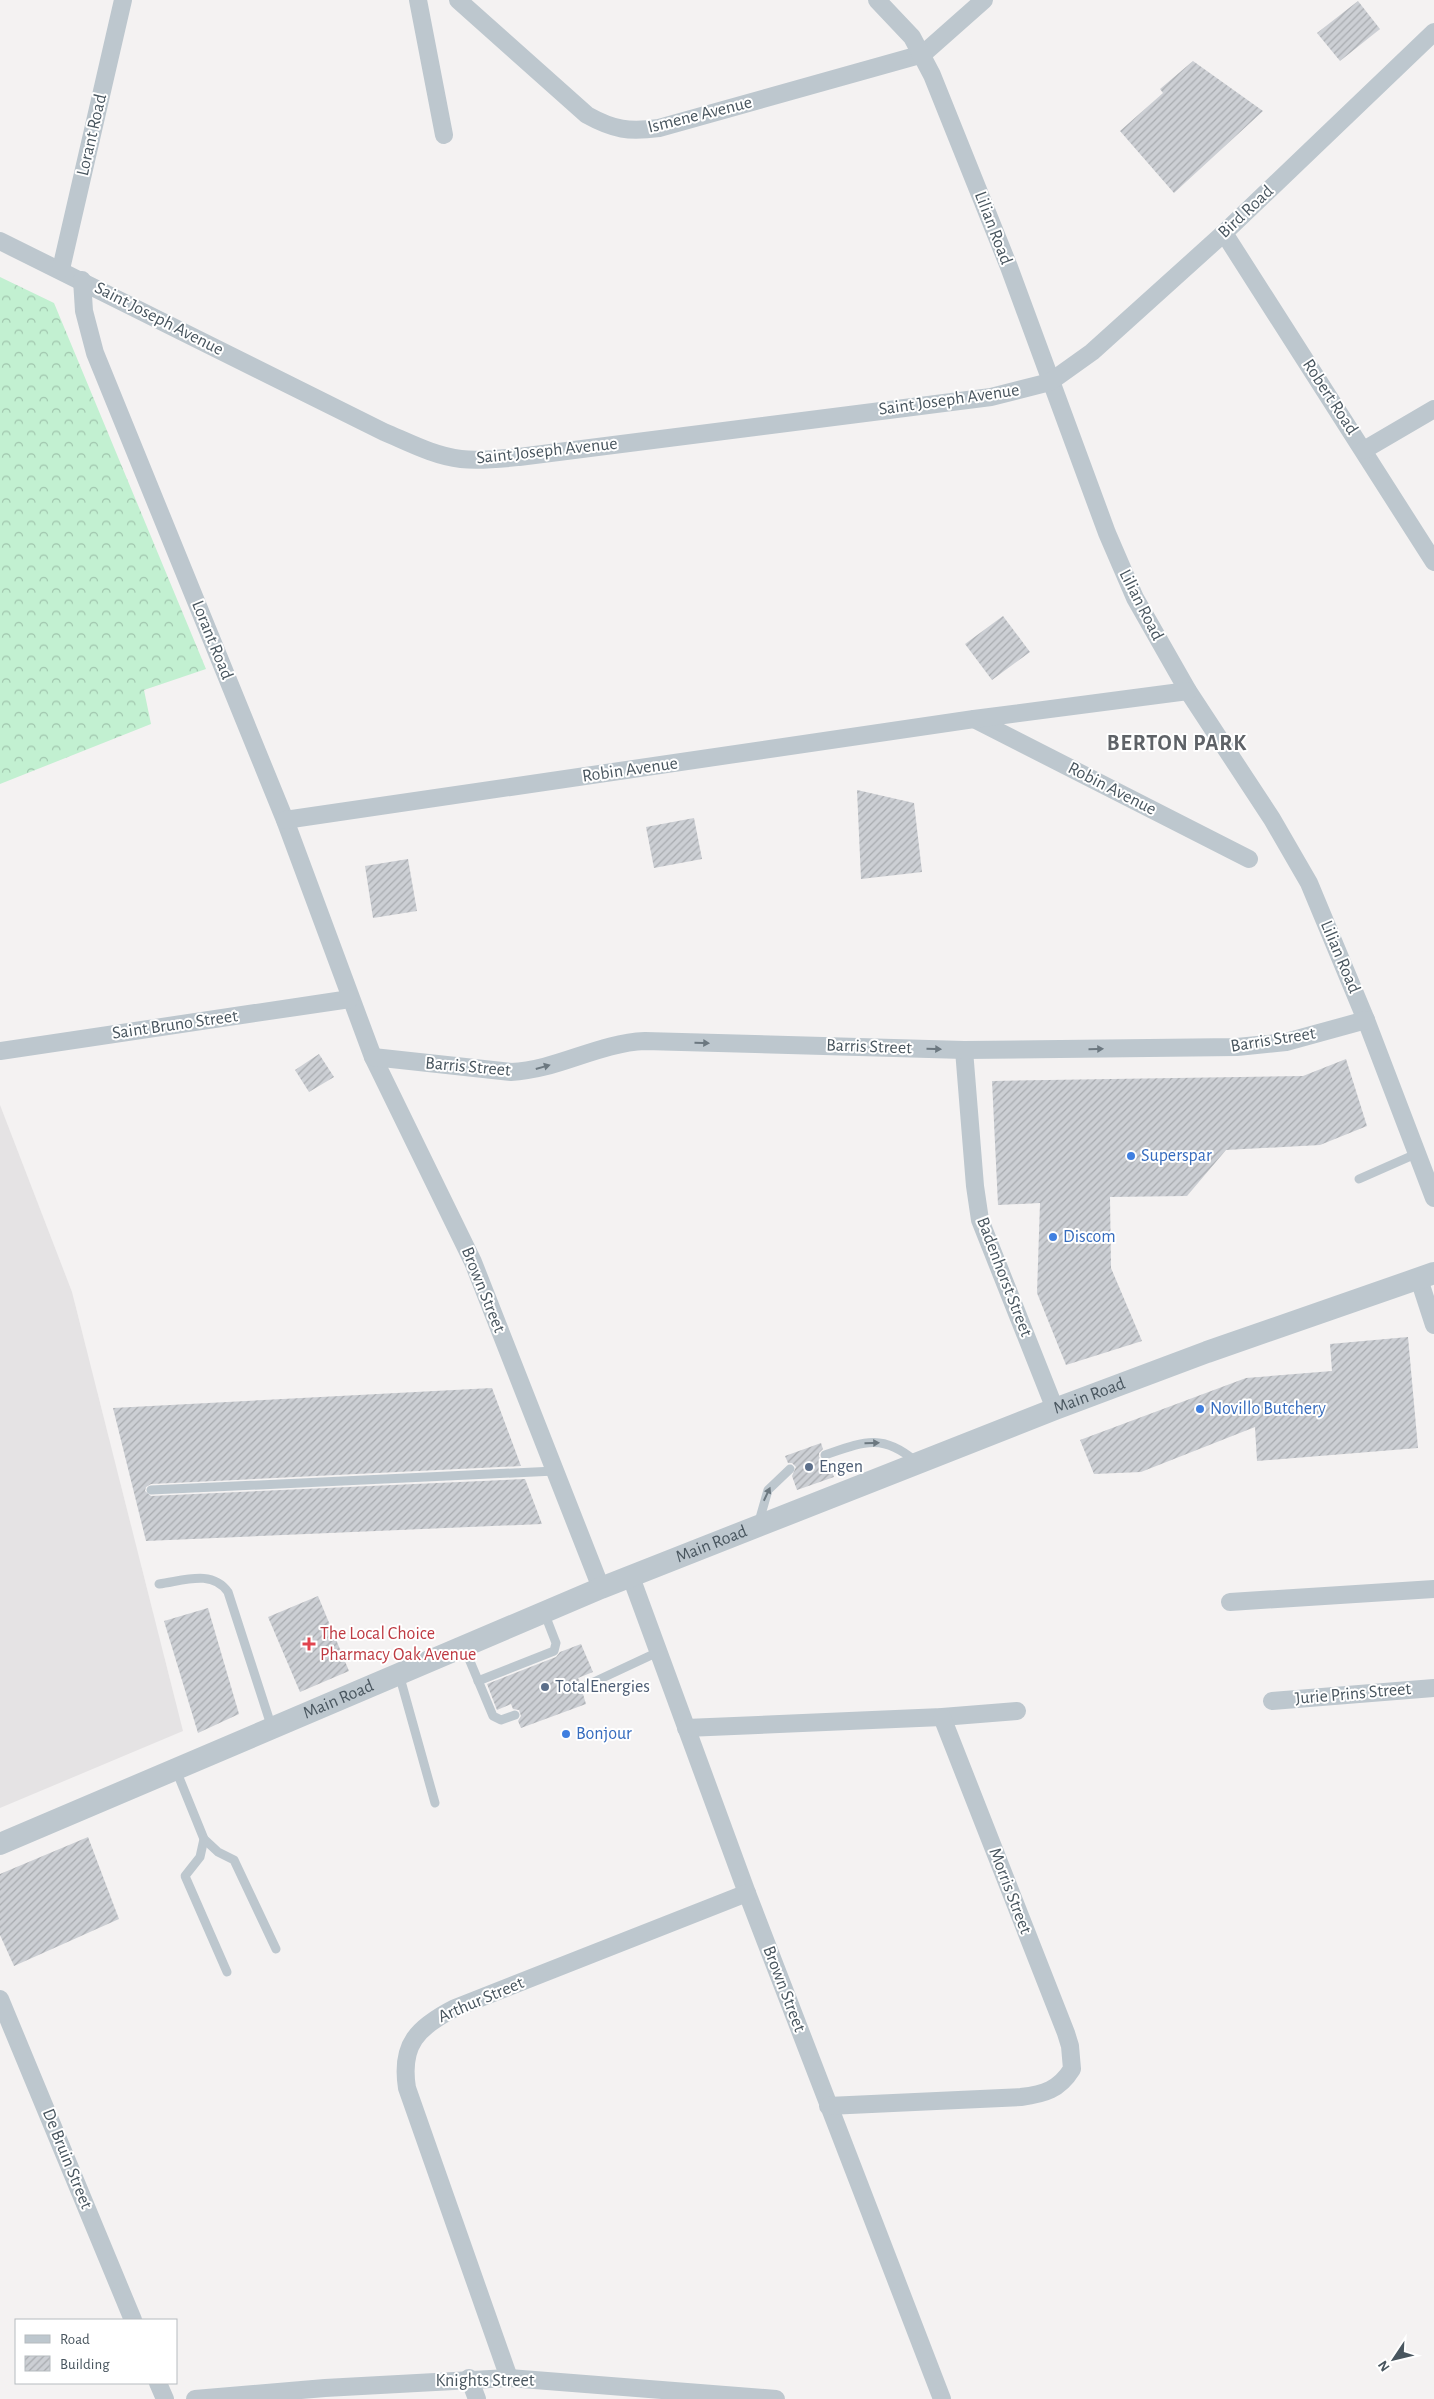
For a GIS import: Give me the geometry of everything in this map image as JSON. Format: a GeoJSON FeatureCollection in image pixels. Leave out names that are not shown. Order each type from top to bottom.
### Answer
{"type":"FeatureCollection","features":[{"type":"Feature","properties":{"kind":"street","name":"Lorant Road"},"geometry":{"type":"LineString","coordinates":[[61,269],[123,0]]}},
{"type":"Feature","properties":{"kind":"street"},"geometry":{"type":"LineString","coordinates":[[418,0],[444,135]]}},
{"type":"Feature","properties":{"kind":"street","name":"Ismene Avenue"},"geometry":{"type":"LineString","coordinates":[[458,0],[587,115],[607,126],[632,132],[659,128],[923,54]]}},
{"type":"Feature","properties":{"kind":"street","name":"Lilian Road"},"geometry":{"type":"LineString","coordinates":[[877,0],[912,37],[923,54],[1008,267],[1104,524],[1135,598],[1188,691],[1295,856],[1308,882],[1366,1020],[1434,1198]]}},
{"type":"Feature","properties":{"kind":"street"},"geometry":{"type":"LineString","coordinates":[[923,54],[984,0]]}},
{"type":"Feature","properties":{"kind":"street","name":"Bird Road"},"geometry":{"type":"LineString","coordinates":[[1050,382],[1092,352],[1224,232],[1434,32]]}},
{"type":"Feature","properties":{"kind":"street","name":"Robert Road"},"geometry":{"type":"LineString","coordinates":[[1224,232],[1434,562]]}},
{"type":"Feature","properties":{"kind":"street","name":"Saint Joseph Avenue"},"geometry":{"type":"LineString","coordinates":[[0,241],[61,269],[384,432],[425,450],[459,459],[484,460],[519,457],[991,397],[1050,382]]}},
{"type":"Feature","properties":{"kind":"street","name":"Lorant Road"},"geometry":{"type":"LineString","coordinates":[[82,280],[84,311],[95,353],[285,820],[350,999]]}},
{"type":"Feature","properties":{"kind":"street"},"geometry":{"type":"LineString","coordinates":[[1364,450],[1434,409]]}},
{"type":"Feature","properties":{"kind":"street","name":"Robin Avenue"},"geometry":{"type":"LineString","coordinates":[[285,820],[974,720],[1188,691]]}},
{"type":"Feature","properties":{"kind":"street","name":"Robin Avenue"},"geometry":{"type":"LineString","coordinates":[[974,720],[1249,859]]}},
{"type":"Feature","properties":{"kind":"street","name":"Saint Bruno Street"},"geometry":{"type":"LineString","coordinates":[[0,1050],[350,999]]}},
{"type":"Feature","properties":{"kind":"street","name":"Brown Street"},"geometry":{"type":"LineString","coordinates":[[350,999],[373,1057],[473,1262],[602,1588]]}},
{"type":"Feature","properties":{"kind":"street","name":"Barris Street"},"geometry":{"type":"LineString","coordinates":[[373,1057],[496,1072],[511,1072],[529,1071],[628,1042],[964,1050],[1237,1047],[1286,1042],[1366,1020]]}},
{"type":"Feature","properties":{"kind":"street","name":"Badenhorst Street"},"geometry":{"type":"LineString","coordinates":[[964,1050],[975,1186],[980,1220],[1056,1409]]}},
{"type":"Feature","properties":{"kind":"street"},"geometry":{"type":"LineString","coordinates":[[1426,1276],[1434,1325]]}},
{"type":"Feature","properties":{"kind":"street","name":"Main Road"},"geometry":{"type":"LineString","coordinates":[[0,1844],[602,1588],[1056,1409],[1207,1352],[1426,1276]]}},
{"type":"Feature","properties":{"kind":"street","name":"Brown Street"},"geometry":{"type":"LineString","coordinates":[[631,1577],[828,2106],[942,2399]]}},
{"type":"Feature","properties":{"kind":"street"},"geometry":{"type":"LineString","coordinates":[[1230,1602],[1434,1589]]}},
{"type":"Feature","properties":{"kind":"street","name":"Jurie Prins Street"},"geometry":{"type":"LineString","coordinates":[[1272,1701],[1434,1688]]}},
{"type":"Feature","properties":{"kind":"street"},"geometry":{"type":"LineString","coordinates":[[686,1728],[942,1717],[1017,1710]]}},
{"type":"Feature","properties":{"kind":"street","name":"Morris Street"},"geometry":{"type":"LineString","coordinates":[[828,2106],[1020,2097],[1045,2094],[1057,2087],[1072,2069],[1070,2046],[1066,2033],[942,1717]]}},
{"type":"Feature","properties":{"kind":"street","name":"Arthur Street"},"geometry":{"type":"LineString","coordinates":[[509,2378],[407,2088],[404,2070],[414,2037],[435,2019],[455,2008],[748,1893]]}},
{"type":"Feature","properties":{"kind":"street","name":"De Bruin Street"},"geometry":{"type":"LineString","coordinates":[[0,1999],[133,2319]]}},
{"type":"Feature","properties":{"kind":"street"},"geometry":{"type":"LineString","coordinates":[[469,2378],[477,2399]]}},
{"type":"Feature","properties":{"kind":"street","name":"Knights Street"},"geometry":{"type":"LineString","coordinates":[[195,2399],[469,2378],[509,2378],[650,2394],[776,2399]]}},
{"type":"Feature","properties":{"kind":"street"},"geometry":{"type":"LineString","coordinates":[[158,2384],[165,2399]]}},
{"type":"Feature","properties":{"kind":"lane"},"geometry":{"type":"LineString","coordinates":[[1359,1179],[1418,1153]]}},
{"type":"Feature","properties":{"kind":"lane"},"geometry":{"type":"LineString","coordinates":[[825,1455],[856,1444],[878,1442],[892,1445],[918,1464]]}},
{"type":"Feature","properties":{"kind":"lane"},"geometry":{"type":"LineString","coordinates":[[758,1527],[768,1490],[790,1469]]}},
{"type":"Feature","properties":{"kind":"lane"},"geometry":{"type":"LineString","coordinates":[[151,1490],[555,1471]]}},
{"type":"Feature","properties":{"kind":"lane"},"geometry":{"type":"LineString","coordinates":[[159,1584],[207,1577],[223,1584],[228,1592],[272,1728]]}},
{"type":"Feature","properties":{"kind":"lane"},"geometry":{"type":"LineString","coordinates":[[478,1681],[554,1650],[556,1643],[544,1612]]}},
{"type":"Feature","properties":{"kind":"lane"},"geometry":{"type":"LineString","coordinates":[[463,1646],[495,1718],[501,1720],[515,1715]]}},
{"type":"Feature","properties":{"kind":"lane"},"geometry":{"type":"LineString","coordinates":[[582,1688],[658,1652]]}},
{"type":"Feature","properties":{"kind":"lane"},"geometry":{"type":"LineString","coordinates":[[399,1674],[435,1803]]}},
{"type":"Feature","properties":{"kind":"lane"},"geometry":{"type":"LineString","coordinates":[[176,1769],[204,1839],[218,1852],[234,1860],[276,1950]]}},
{"type":"Feature","properties":{"kind":"lane"},"geometry":{"type":"LineString","coordinates":[[204,1839],[200,1857],[185,1876],[227,1972]]}},
{"type":"Feature","properties":{"kind":"shaded area"},"geometry":{"type":"Polygon","coordinates":[[[0,1105],[72,1292],[183,1731],[0,1808],[0,1105]]]}},
{"type":"Feature","properties":{"kind":"green space"},"geometry":{"type":"Polygon","coordinates":[[[0,277],[54,303],[206,669],[144,690],[151,724],[0,784],[0,277]]]}},
{"type":"Feature","properties":{"kind":"building"},"geometry":{"type":"Polygon","coordinates":[[[1358,1],[1380,29],[1340,61],[1317,33],[1358,1]]]}},
{"type":"Feature","properties":{"kind":"building"},"geometry":{"type":"Polygon","coordinates":[[[1193,61],[1263,111],[1174,193],[1120,131],[1163,93],[1160,89],[1193,61]]]}},
{"type":"Feature","properties":{"kind":"building"},"geometry":{"type":"Polygon","coordinates":[[[1003,616],[1030,652],[992,680],[965,644],[1003,616]]]}},
{"type":"Feature","properties":{"kind":"building"},"geometry":{"type":"Polygon","coordinates":[[[857,790],[914,803],[922,872],[861,879],[857,790]]]}},
{"type":"Feature","properties":{"kind":"building"},"geometry":{"type":"Polygon","coordinates":[[[694,818],[702,859],[654,868],[646,827],[694,818]]]}},
{"type":"Feature","properties":{"kind":"building"},"geometry":{"type":"Polygon","coordinates":[[[408,859],[417,911],[373,918],[365,866],[408,859]]]}},
{"type":"Feature","properties":{"kind":"building"},"geometry":{"type":"Polygon","coordinates":[[[319,1054],[334,1077],[309,1092],[295,1070],[319,1054]]]}},
{"type":"Feature","properties":{"kind":"building"},"geometry":{"type":"Polygon","coordinates":[[[1346,1059],[1367,1126],[1320,1145],[1226,1150],[1187,1196],[1110,1197],[1111,1268],[1142,1341],[1066,1365],[1037,1293],[1040,1203],[998,1205],[992,1081],[1303,1076],[1346,1059]]]}},
{"type":"Feature","properties":{"kind":"building"},"geometry":{"type":"Polygon","coordinates":[[[1408,1337],[1418,1448],[1257,1461],[1255,1427],[1141,1472],[1094,1474],[1080,1440],[1246,1378],[1332,1371],[1330,1344],[1408,1337]]]}},
{"type":"Feature","properties":{"kind":"building"},"geometry":{"type":"Polygon","coordinates":[[[492,1388],[521,1466],[151,1484],[146,1487],[145,1491],[151,1496],[525,1479],[542,1524],[146,1541],[113,1408],[492,1388]]]}},
{"type":"Feature","properties":{"kind":"building"},"geometry":{"type":"Polygon","coordinates":[[[821,1443],[823,1449],[819,1453],[819,1457],[823,1461],[828,1461],[834,1477],[797,1490],[792,1476],[796,1467],[792,1463],[788,1463],[785,1456],[821,1443]]]}},
{"type":"Feature","properties":{"kind":"building","name":"The Local Choice Pharmacy Oak Avenue"},"geometry":{"type":"Polygon","coordinates":[[[318,1596],[349,1671],[300,1692],[268,1617],[318,1596]]]}},
{"type":"Feature","properties":{"kind":"building"},"geometry":{"type":"Polygon","coordinates":[[[208,1608],[239,1714],[198,1733],[164,1621],[208,1608]]]}},
{"type":"Feature","properties":{"kind":"building"},"geometry":{"type":"Polygon","coordinates":[[[581,1644],[593,1672],[578,1678],[580,1682],[575,1688],[578,1693],[583,1694],[586,1704],[521,1728],[518,1721],[521,1716],[519,1710],[513,1709],[511,1704],[497,1710],[487,1684],[556,1657],[560,1652],[581,1644]]]}},
{"type":"Feature","properties":{"kind":"building"},"geometry":{"type":"Polygon","coordinates":[[[88,1837],[119,1919],[14,1966],[0,1935],[0,1874],[88,1837]]]}},
{"type":"Feature","properties":{"kind":"place","name":"Superspar"},"geometry":{"type":"Point","coordinates":[1131,1156]}},
{"type":"Feature","properties":{"kind":"place","name":"Discom"},"geometry":{"type":"Point","coordinates":[1053,1237]}},
{"type":"Feature","properties":{"kind":"place","name":"Novillo Butchery"},"geometry":{"type":"Point","coordinates":[1200,1409]}},
{"type":"Feature","properties":{"kind":"place","name":"Engen"},"geometry":{"type":"Point","coordinates":[809,1467]}},
{"type":"Feature","properties":{"kind":"place","name":"The Local Choice Pharmacy Oak Avenue"},"geometry":{"type":"Point","coordinates":[309,1644]}},
{"type":"Feature","properties":{"kind":"place","name":"TotalEnergies"},"geometry":{"type":"Point","coordinates":[545,1687]}},
{"type":"Feature","properties":{"kind":"place","name":"Bonjour"},"geometry":{"type":"Point","coordinates":[566,1734]}},
{"type":"Feature","properties":{"kind":"district","name":"BERTON PARK"},"geometry":{"type":"Point","coordinates":[1177,743]}}]}
